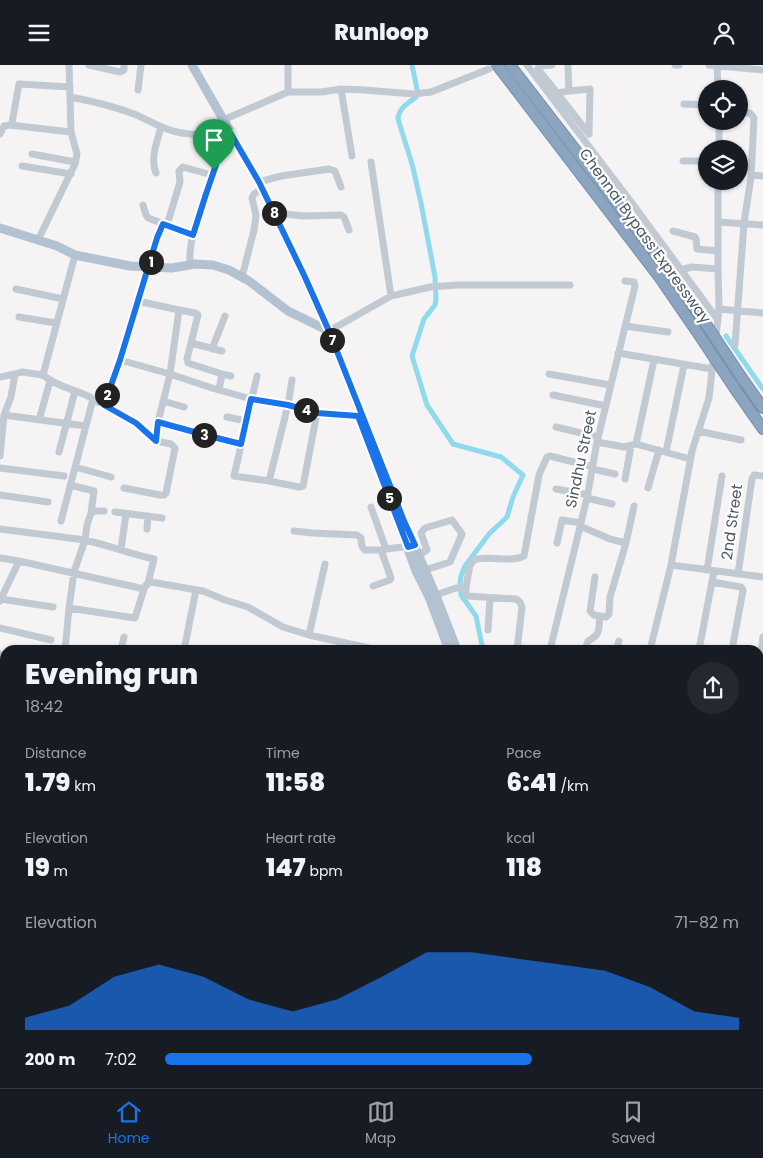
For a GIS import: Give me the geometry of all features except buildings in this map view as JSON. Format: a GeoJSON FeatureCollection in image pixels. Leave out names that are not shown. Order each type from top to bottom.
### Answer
{"type":"FeatureCollection","features":[{"type":"Feature","properties":{"kind":"highway","name":"Chennai Bypass Expressway"},"geometry":{"type":"LineString","coordinates":[[510,65],[666,267],[763,408]]}},
{"type":"Feature","properties":{"kind":"highway","name":"Chennai Bypass Expressway"},"geometry":{"type":"LineString","coordinates":[[493,67],[660,278],[763,429]]}},
{"type":"Feature","properties":{"kind":"main road"},"geometry":{"type":"LineString","coordinates":[[192,65],[260,185],[298,263],[411,546],[416,571],[433,597],[455,645]]}},
{"type":"Feature","properties":{"kind":"main road"},"geometry":{"type":"LineString","coordinates":[[0,228],[57,246],[74,255],[130,266],[172,268],[190,265],[213,265],[229,270],[249,281],[288,311],[325,329]]}},
{"type":"Feature","properties":{"kind":"main road"},"geometry":{"type":"LineString","coordinates":[[411,546],[419,555],[425,570],[447,645]]}},
{"type":"Feature","properties":{"kind":"street"},"geometry":{"type":"LineString","coordinates":[[38,240],[71,174],[77,154],[71,132],[69,65]]}},
{"type":"Feature","properties":{"kind":"street"},"geometry":{"type":"LineString","coordinates":[[89,65],[120,72],[124,70],[124,65]]}},
{"type":"Feature","properties":{"kind":"street"},"geometry":{"type":"LineString","coordinates":[[138,89],[142,65]]}},
{"type":"Feature","properties":{"kind":"street"},"geometry":{"type":"LineString","coordinates":[[288,65],[288,92]]}},
{"type":"Feature","properties":{"kind":"street"},"geometry":{"type":"LineString","coordinates":[[527,65],[718,320]]}},
{"type":"Feature","properties":{"kind":"street"},"geometry":{"type":"LineString","coordinates":[[552,65],[539,66],[538,69],[589,134],[590,89],[557,93]]}},
{"type":"Feature","properties":{"kind":"street"},"geometry":{"type":"LineString","coordinates":[[568,65],[569,91]]}},
{"type":"Feature","properties":{"kind":"street"},"geometry":{"type":"LineString","coordinates":[[716,80],[714,65],[763,70]]}},
{"type":"Feature","properties":{"kind":"street"},"geometry":{"type":"LineString","coordinates":[[223,120],[288,92],[322,92],[341,89],[418,94],[431,92],[493,67]]}},
{"type":"Feature","properties":{"kind":"street"},"geometry":{"type":"LineString","coordinates":[[3,129],[12,123],[18,84],[70,87]]}},
{"type":"Feature","properties":{"kind":"street"},"geometry":{"type":"LineString","coordinates":[[341,89],[352,156]]}},
{"type":"Feature","properties":{"kind":"street"},"geometry":{"type":"LineString","coordinates":[[70,97],[102,103],[175,132],[208,135],[231,134]]}},
{"type":"Feature","properties":{"kind":"street"},"geometry":{"type":"LineString","coordinates":[[684,104],[698,105]]}},
{"type":"Feature","properties":{"kind":"street"},"geometry":{"type":"LineString","coordinates":[[735,345],[744,223],[751,175],[754,117],[748,113]]}},
{"type":"Feature","properties":{"kind":"street"},"geometry":{"type":"LineString","coordinates":[[156,173],[153,167],[153,160],[161,127]]}},
{"type":"Feature","properties":{"kind":"street"},"geometry":{"type":"LineString","coordinates":[[3,129],[71,132]]}},
{"type":"Feature","properties":{"kind":"street"},"geometry":{"type":"LineString","coordinates":[[190,265],[190,244],[218,157],[221,135]]}},
{"type":"Feature","properties":{"kind":"street"},"geometry":{"type":"LineString","coordinates":[[32,154],[75,162]]}},
{"type":"Feature","properties":{"kind":"street"},"geometry":{"type":"LineString","coordinates":[[683,161],[698,161]]}},
{"type":"Feature","properties":{"kind":"street"},"geometry":{"type":"LineString","coordinates":[[371,162],[391,296]]}},
{"type":"Feature","properties":{"kind":"street"},"geometry":{"type":"LineString","coordinates":[[22,166],[71,174]]}},
{"type":"Feature","properties":{"kind":"street"},"geometry":{"type":"LineString","coordinates":[[104,405],[120,360],[157,238],[165,225],[180,182],[179,171],[183,167],[212,175]]}},
{"type":"Feature","properties":{"kind":"street"},"geometry":{"type":"LineString","coordinates":[[242,277],[256,215],[252,198],[260,185],[281,176],[333,169],[341,187]]}},
{"type":"Feature","properties":{"kind":"street"},"geometry":{"type":"LineString","coordinates":[[751,175],[763,176]]}},
{"type":"Feature","properties":{"kind":"street"},"geometry":{"type":"LineString","coordinates":[[651,645],[671,565],[690,459],[708,398],[719,309],[718,190]]}},
{"type":"Feature","properties":{"kind":"street"},"geometry":{"type":"LineString","coordinates":[[143,205],[148,218],[193,235]]}},
{"type":"Feature","properties":{"kind":"street"},"geometry":{"type":"LineString","coordinates":[[274,213],[304,216],[341,215],[344,217],[349,230]]}},
{"type":"Feature","properties":{"kind":"street"},"geometry":{"type":"LineString","coordinates":[[718,222],[763,225]]}},
{"type":"Feature","properties":{"kind":"street"},"geometry":{"type":"LineString","coordinates":[[673,231],[695,237],[696,248],[698,249],[718,251]]}},
{"type":"Feature","properties":{"kind":"street"},"geometry":{"type":"LineString","coordinates":[[43,375],[74,255]]}},
{"type":"Feature","properties":{"kind":"street"},"geometry":{"type":"LineString","coordinates":[[681,270],[689,267],[718,269]]}},
{"type":"Feature","properties":{"kind":"street","name":"Sindhu Street"},"geometry":{"type":"LineString","coordinates":[[551,645],[588,496],[598,439],[635,284],[632,281],[625,281]]}},
{"type":"Feature","properties":{"kind":"street"},"geometry":{"type":"LineString","coordinates":[[325,329],[391,296],[440,285],[570,285]]}},
{"type":"Feature","properties":{"kind":"street"},"geometry":{"type":"LineString","coordinates":[[16,289],[63,299]]}},
{"type":"Feature","properties":{"kind":"street"},"geometry":{"type":"LineString","coordinates":[[138,301],[197,313],[187,359],[188,363],[231,376]]}},
{"type":"Feature","properties":{"kind":"street"},"geometry":{"type":"LineString","coordinates":[[719,309],[763,313]]}},
{"type":"Feature","properties":{"kind":"street"},"geometry":{"type":"LineString","coordinates":[[156,441],[158,422],[170,374],[179,310]]}},
{"type":"Feature","properties":{"kind":"street"},"geometry":{"type":"LineString","coordinates":[[212,349],[225,316]]}},
{"type":"Feature","properties":{"kind":"street"},"geometry":{"type":"LineString","coordinates":[[19,317],[56,323]]}},
{"type":"Feature","properties":{"kind":"street"},"geometry":{"type":"LineString","coordinates":[[625,326],[668,332]]}},
{"type":"Feature","properties":{"kind":"street"},"geometry":{"type":"LineString","coordinates":[[191,343],[222,351]]}},
{"type":"Feature","properties":{"kind":"street"},"geometry":{"type":"LineString","coordinates":[[618,353],[712,369]]}},
{"type":"Feature","properties":{"kind":"street"},"geometry":{"type":"LineString","coordinates":[[120,360],[251,399],[288,405],[317,413],[360,416]]}},
{"type":"Feature","properties":{"kind":"street"},"geometry":{"type":"LineString","coordinates":[[625,479],[654,360]]}},
{"type":"Feature","properties":{"kind":"street"},"geometry":{"type":"LineString","coordinates":[[648,488],[662,451],[684,365]]}},
{"type":"Feature","properties":{"kind":"street"},"geometry":{"type":"LineString","coordinates":[[0,377],[22,372],[43,375],[50,381],[104,405],[136,423],[156,441],[171,444],[175,448],[164,495],[124,488]]}},
{"type":"Feature","properties":{"kind":"street"},"geometry":{"type":"LineString","coordinates":[[0,456],[4,415],[11,397],[15,374]]}},
{"type":"Feature","properties":{"kind":"street"},"geometry":{"type":"LineString","coordinates":[[218,390],[222,374]]}},
{"type":"Feature","properties":{"kind":"street"},"geometry":{"type":"LineString","coordinates":[[549,374],[610,385]]}},
{"type":"Feature","properties":{"kind":"street"},"geometry":{"type":"LineString","coordinates":[[257,376],[234,476],[299,487],[303,486],[317,413]]}},
{"type":"Feature","properties":{"kind":"street"},"geometry":{"type":"LineString","coordinates":[[270,481],[292,380]]}},
{"type":"Feature","properties":{"kind":"street"},"geometry":{"type":"LineString","coordinates":[[40,420],[50,381]]}},
{"type":"Feature","properties":{"kind":"street"},"geometry":{"type":"LineString","coordinates":[[59,451],[75,391]]}},
{"type":"Feature","properties":{"kind":"street"},"geometry":{"type":"LineString","coordinates":[[553,395],[606,406]]}},
{"type":"Feature","properties":{"kind":"street"},"geometry":{"type":"LineString","coordinates":[[61,521],[92,399]]}},
{"type":"Feature","properties":{"kind":"street"},"geometry":{"type":"LineString","coordinates":[[163,401],[184,407]]}},
{"type":"Feature","properties":{"kind":"street"},"geometry":{"type":"LineString","coordinates":[[4,415],[86,426]]}},
{"type":"Feature","properties":{"kind":"street"},"geometry":{"type":"LineString","coordinates":[[227,417],[246,421]]}},
{"type":"Feature","properties":{"kind":"street"},"geometry":{"type":"LineString","coordinates":[[158,422],[241,444]]}},
{"type":"Feature","properties":{"kind":"street"},"geometry":{"type":"LineString","coordinates":[[556,427],[624,447],[634,445],[690,459]]}},
{"type":"Feature","properties":{"kind":"street"},"geometry":{"type":"LineString","coordinates":[[698,431],[740,440]]}},
{"type":"Feature","properties":{"kind":"street"},"geometry":{"type":"LineString","coordinates":[[518,645],[522,603],[516,599],[467,597],[462,587],[470,565],[474,560],[488,558],[518,559],[524,556],[539,475],[547,457],[550,456],[614,474]]}},
{"type":"Feature","properties":{"kind":"street"},"geometry":{"type":"LineString","coordinates":[[75,467],[111,477]]}},
{"type":"Feature","properties":{"kind":"street"},"geometry":{"type":"LineString","coordinates":[[0,468],[64,476]]}},
{"type":"Feature","properties":{"kind":"street","name":"2nd Street"},"geometry":{"type":"LineString","coordinates":[[738,574],[752,479],[754,475],[763,476]]}},
{"type":"Feature","properties":{"kind":"street"},"geometry":{"type":"LineString","coordinates":[[700,645],[712,582],[710,570],[722,476]]}},
{"type":"Feature","properties":{"kind":"street"},"geometry":{"type":"LineString","coordinates":[[66,645],[68,608],[74,573],[85,540],[94,491],[70,485]]}},
{"type":"Feature","properties":{"kind":"street"},"geometry":{"type":"LineString","coordinates":[[556,489],[588,496],[612,504]]}},
{"type":"Feature","properties":{"kind":"street"},"geometry":{"type":"LineString","coordinates":[[0,495],[48,502]]}},
{"type":"Feature","properties":{"kind":"street"},"geometry":{"type":"LineString","coordinates":[[594,577],[590,611],[594,615],[606,617],[609,614],[610,597],[626,543],[634,506]]}},
{"type":"Feature","properties":{"kind":"street"},"geometry":{"type":"LineString","coordinates":[[371,507],[391,579],[373,585]]}},
{"type":"Feature","properties":{"kind":"street"},"geometry":{"type":"LineString","coordinates":[[91,513],[104,511]]}},
{"type":"Feature","properties":{"kind":"street"},"geometry":{"type":"LineString","coordinates":[[115,513],[162,518]]}},
{"type":"Feature","properties":{"kind":"street"},"geometry":{"type":"LineString","coordinates":[[121,549],[126,514]]}},
{"type":"Feature","properties":{"kind":"street"},"geometry":{"type":"LineString","coordinates":[[147,529],[148,517]]}},
{"type":"Feature","properties":{"kind":"street"},"geometry":{"type":"LineString","coordinates":[[419,555],[427,550],[420,533],[425,528],[452,520],[462,534],[450,562],[425,570]]}},
{"type":"Feature","properties":{"kind":"street"},"geometry":{"type":"LineString","coordinates":[[557,543],[562,520],[581,525],[610,539],[626,543]]}},
{"type":"Feature","properties":{"kind":"street"},"geometry":{"type":"LineString","coordinates":[[0,529],[85,540],[154,559],[136,618],[68,608]]}},
{"type":"Feature","properties":{"kind":"street"},"geometry":{"type":"LineString","coordinates":[[294,531],[357,535],[361,538],[362,545],[366,550],[411,546]]}},
{"type":"Feature","properties":{"kind":"street"},"geometry":{"type":"LineString","coordinates":[[0,558],[146,586],[151,582],[196,590],[248,607],[283,627],[355,645]]}},
{"type":"Feature","properties":{"kind":"street"},"geometry":{"type":"LineString","coordinates":[[19,561],[0,600],[53,607]]}},
{"type":"Feature","properties":{"kind":"street"},"geometry":{"type":"LineString","coordinates":[[309,635],[325,564]]}},
{"type":"Feature","properties":{"kind":"street"},"geometry":{"type":"LineString","coordinates":[[671,565],[763,577]]}},
{"type":"Feature","properties":{"kind":"street"},"geometry":{"type":"LineString","coordinates":[[712,582],[741,587],[743,590],[733,645]]}},
{"type":"Feature","properties":{"kind":"street"},"geometry":{"type":"LineString","coordinates":[[433,597],[462,587]]}},
{"type":"Feature","properties":{"kind":"street"},"geometry":{"type":"LineString","coordinates":[[185,645],[196,590]]}},
{"type":"Feature","properties":{"kind":"street"},"geometry":{"type":"LineString","coordinates":[[488,630],[490,598]]}},
{"type":"Feature","properties":{"kind":"street"},"geometry":{"type":"LineString","coordinates":[[587,645],[588,641],[595,638],[598,633],[600,617]]}},
{"type":"Feature","properties":{"kind":"street"},"geometry":{"type":"LineString","coordinates":[[0,628],[51,640]]}},
{"type":"Feature","properties":{"kind":"street"},"geometry":{"type":"LineString","coordinates":[[123,645],[124,637]]}},
{"type":"Feature","properties":{"kind":"street"},"geometry":{"type":"LineString","coordinates":[[617,645],[618,641]]}},
{"type":"Feature","properties":{"kind":"waterway"},"geometry":{"type":"LineString","coordinates":[[412,65],[417,89],[416,97],[402,109],[398,119],[412,164],[421,203],[435,277],[436,299],[435,305],[424,319],[412,356],[427,405],[453,444],[501,457],[523,475],[513,497],[507,517],[489,534],[465,566],[461,576],[461,595],[476,616],[482,645]]}},
{"type":"Feature","properties":{"kind":"waterway"},"geometry":{"type":"LineString","coordinates":[[726,336],[763,389]]}},
{"type":"Feature","properties":{"kind":"route"},"geometry":{"type":"LineString","coordinates":[[231,134],[259,182],[304,275],[329,331],[415,545],[408,547],[358,416],[317,413],[288,405],[251,399],[241,444],[158,422],[156,441],[136,423],[104,405],[163,224],[193,235],[214,170],[221,135],[231,134]]}}]}
